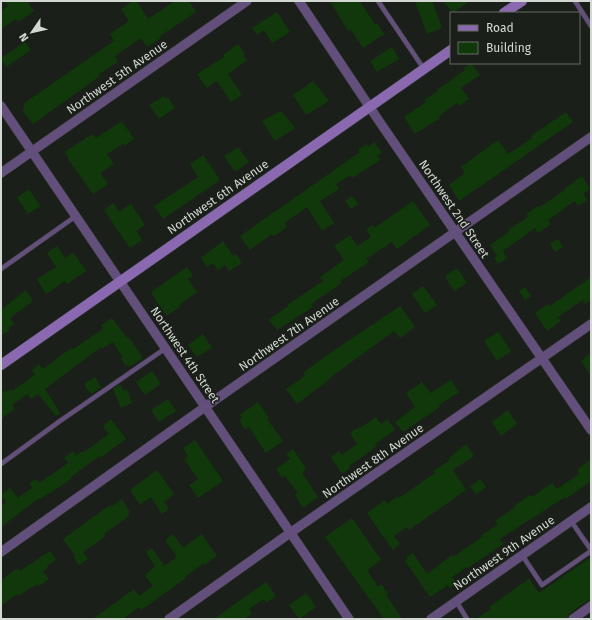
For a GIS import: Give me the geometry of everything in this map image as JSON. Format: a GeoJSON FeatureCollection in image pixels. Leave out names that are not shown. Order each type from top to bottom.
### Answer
{"type":"FeatureCollection","features":[{"type":"Feature","properties":{"kind":"street","name":"Northwest 5th Avenue"},"geometry":{"type":"LineString","coordinates":[[1,173],[247,1]]}},
{"type":"Feature","properties":{"kind":"street","name":"Northwest 2nd Street"},"geometry":{"type":"LineString","coordinates":[[299,1],[591,430]]}},
{"type":"Feature","properties":{"kind":"street"},"geometry":{"type":"LineString","coordinates":[[506,12],[522,1]]}},
{"type":"Feature","properties":{"kind":"street","name":"Northwest 6th Avenue"},"geometry":{"type":"LineString","coordinates":[[1,366],[450,51]]}},
{"type":"Feature","properties":{"kind":"street","name":"Northwest 4th Street"},"geometry":{"type":"LineString","coordinates":[[1,106],[349,619]]}},
{"type":"Feature","properties":{"kind":"street","name":"Northwest 7th Avenue"},"geometry":{"type":"LineString","coordinates":[[1,552],[205,407],[591,137]]}},
{"type":"Feature","properties":{"kind":"street","name":"Northwest 8th Avenue"},"geometry":{"type":"LineString","coordinates":[[169,619],[591,324]]}},
{"type":"Feature","properties":{"kind":"street","name":"Northwest 9th Avenue"},"geometry":{"type":"LineString","coordinates":[[431,619],[591,507]]}},
{"type":"Feature","properties":{"kind":"street"},"geometry":{"type":"LineString","coordinates":[[573,619],[591,606]]}},
{"type":"Feature","properties":{"kind":"lane"},"geometry":{"type":"LineString","coordinates":[[378,1],[424,69]]}},
{"type":"Feature","properties":{"kind":"lane"},"geometry":{"type":"LineString","coordinates":[[575,1],[591,26]]}},
{"type":"Feature","properties":{"kind":"lane"},"geometry":{"type":"LineString","coordinates":[[1,269],[76,216]]}},
{"type":"Feature","properties":{"kind":"lane"},"geometry":{"type":"LineString","coordinates":[[1,464],[60,421],[166,348]]}},
{"type":"Feature","properties":{"kind":"lane"},"geometry":{"type":"LineString","coordinates":[[522,555],[542,585],[591,550],[571,521]]}},
{"type":"Feature","properties":{"kind":"lane"},"geometry":{"type":"LineString","coordinates":[[456,601],[467,619]]}},
{"type":"Feature","properties":{"kind":"building"},"geometry":{"type":"Polygon","coordinates":[[[4,1],[27,1],[34,11],[18,22],[16,19],[1,29],[1,11],[8,6],[4,1]]]}},
{"type":"Feature","properties":{"kind":"building"},"geometry":{"type":"Polygon","coordinates":[[[133,1],[137,1],[148,19],[175,1],[189,1],[196,12],[160,36],[161,38],[147,47],[141,38],[115,56],[118,62],[99,74],[100,76],[33,124],[22,110],[25,107],[23,104],[114,41],[110,34],[129,21],[121,9],[133,1]]]}},
{"type":"Feature","properties":{"kind":"building"},"geometry":{"type":"Polygon","coordinates":[[[330,1],[360,1],[375,25],[377,23],[384,34],[363,48],[351,30],[348,31],[330,1]]]}},
{"type":"Feature","properties":{"kind":"building"},"geometry":{"type":"Polygon","coordinates":[[[415,1],[432,1],[442,28],[427,34],[415,1]]]}},
{"type":"Feature","properties":{"kind":"building"},"geometry":{"type":"Polygon","coordinates":[[[443,1],[470,1],[454,12],[452,12],[443,1]]]}},
{"type":"Feature","properties":{"kind":"building"},"geometry":{"type":"Polygon","coordinates":[[[277,12],[290,32],[272,43],[264,30],[257,35],[252,28],[277,12]]]}},
{"type":"Feature","properties":{"kind":"building"},"geometry":{"type":"Polygon","coordinates":[[[25,42],[31,50],[6,67],[1,58],[25,42]]]}},
{"type":"Feature","properties":{"kind":"building"},"geometry":{"type":"Polygon","coordinates":[[[238,44],[245,54],[243,56],[247,60],[228,74],[242,95],[231,102],[217,81],[207,88],[197,74],[224,57],[223,55],[238,44]]]}},
{"type":"Feature","properties":{"kind":"building"},"geometry":{"type":"Polygon","coordinates":[[[392,47],[399,59],[377,72],[370,61],[392,47]]]}},
{"type":"Feature","properties":{"kind":"building"},"geometry":{"type":"Polygon","coordinates":[[[472,64],[480,75],[461,88],[469,99],[459,106],[457,103],[439,116],[440,118],[415,134],[404,117],[426,102],[424,100],[465,70],[464,68],[472,64]]]}},
{"type":"Feature","properties":{"kind":"building"},"geometry":{"type":"Polygon","coordinates":[[[313,81],[329,101],[306,115],[293,95],[313,81]]]}},
{"type":"Feature","properties":{"kind":"building"},"geometry":{"type":"Polygon","coordinates":[[[164,96],[166,99],[168,97],[175,108],[159,119],[149,105],[164,96]]]}},
{"type":"Feature","properties":{"kind":"building"},"geometry":{"type":"Polygon","coordinates":[[[281,111],[295,128],[275,141],[262,121],[281,111]]]}},
{"type":"Feature","properties":{"kind":"building"},"geometry":{"type":"Polygon","coordinates":[[[566,112],[573,122],[459,201],[449,185],[465,173],[461,167],[498,140],[508,154],[566,112]]]}},
{"type":"Feature","properties":{"kind":"building"},"geometry":{"type":"Polygon","coordinates":[[[122,121],[134,139],[124,146],[123,144],[107,154],[114,164],[100,173],[108,184],[93,194],[68,159],[69,158],[65,152],[92,134],[96,138],[122,121]]]}},
{"type":"Feature","properties":{"kind":"building"},"geometry":{"type":"Polygon","coordinates":[[[374,142],[382,153],[377,156],[380,160],[352,178],[350,175],[336,184],[339,189],[320,201],[334,223],[322,231],[307,207],[284,223],[287,227],[274,236],[272,234],[250,250],[240,236],[360,152],[358,150],[366,144],[368,147],[374,142]]]}},
{"type":"Feature","properties":{"kind":"building"},"geometry":{"type":"Polygon","coordinates":[[[238,147],[249,162],[235,172],[224,156],[238,147]]]}},
{"type":"Feature","properties":{"kind":"building"},"geometry":{"type":"Polygon","coordinates":[[[203,155],[220,180],[163,219],[154,206],[198,177],[190,164],[203,155]]]}},
{"type":"Feature","properties":{"kind":"building"},"geometry":{"type":"Polygon","coordinates":[[[582,176],[590,189],[583,194],[587,200],[578,206],[575,201],[548,220],[551,224],[538,233],[535,228],[503,251],[507,258],[498,264],[494,258],[497,256],[490,245],[509,232],[508,230],[528,217],[526,214],[538,206],[540,207],[582,176]]]}},
{"type":"Feature","properties":{"kind":"building"},"geometry":{"type":"Polygon","coordinates":[[[29,189],[40,206],[28,214],[17,198],[29,189]]]}},
{"type":"Feature","properties":{"kind":"building"},"geometry":{"type":"Polygon","coordinates":[[[352,196],[358,204],[351,209],[345,201],[352,196]]]}},
{"type":"Feature","properties":{"kind":"building"},"geometry":{"type":"Polygon","coordinates":[[[413,201],[430,225],[397,249],[392,242],[366,259],[369,262],[340,281],[342,283],[311,304],[313,307],[277,330],[269,320],[289,304],[323,281],[320,277],[344,260],[334,246],[350,235],[357,246],[371,237],[366,230],[372,225],[374,228],[413,201]]]}},
{"type":"Feature","properties":{"kind":"building"},"geometry":{"type":"Polygon","coordinates":[[[113,203],[119,212],[131,204],[145,225],[136,231],[142,240],[130,248],[104,210],[113,203]]]}},
{"type":"Feature","properties":{"kind":"building"},"geometry":{"type":"Polygon","coordinates":[[[558,239],[563,247],[555,252],[550,244],[558,239]]]}},
{"type":"Feature","properties":{"kind":"building"},"geometry":{"type":"Polygon","coordinates":[[[223,241],[233,256],[236,254],[242,263],[229,271],[225,265],[218,270],[213,263],[207,267],[201,258],[223,241]]]}},
{"type":"Feature","properties":{"kind":"building"},"geometry":{"type":"Polygon","coordinates":[[[57,246],[65,258],[73,252],[86,271],[67,284],[65,281],[46,294],[37,279],[56,267],[47,253],[57,246]]]}},
{"type":"Feature","properties":{"kind":"building"},"geometry":{"type":"Polygon","coordinates":[[[187,267],[193,276],[188,279],[197,292],[179,305],[180,307],[166,315],[151,292],[187,267]]]}},
{"type":"Feature","properties":{"kind":"building"},"geometry":{"type":"Polygon","coordinates":[[[457,268],[467,283],[454,291],[445,276],[457,268]]]}},
{"type":"Feature","properties":{"kind":"building"},"geometry":{"type":"Polygon","coordinates":[[[591,277],[591,300],[585,304],[583,300],[558,317],[561,321],[547,331],[535,313],[548,304],[550,306],[591,277]]]}},
{"type":"Feature","properties":{"kind":"building"},"geometry":{"type":"Polygon","coordinates":[[[423,286],[437,305],[425,313],[412,294],[423,286]]]}},
{"type":"Feature","properties":{"kind":"building"},"geometry":{"type":"Polygon","coordinates":[[[525,287],[531,296],[525,300],[519,291],[525,287]]]}},
{"type":"Feature","properties":{"kind":"building"},"geometry":{"type":"Polygon","coordinates":[[[26,290],[33,301],[10,318],[14,324],[9,328],[10,330],[1,336],[1,310],[26,290]]]}},
{"type":"Feature","properties":{"kind":"building"},"geometry":{"type":"Polygon","coordinates":[[[400,306],[415,327],[400,338],[394,331],[297,404],[286,389],[305,376],[303,373],[327,355],[400,306]]]}},
{"type":"Feature","properties":{"kind":"building"},"geometry":{"type":"Polygon","coordinates":[[[112,318],[143,358],[129,367],[128,365],[126,367],[121,359],[123,358],[113,342],[102,349],[101,347],[45,389],[60,413],[56,416],[38,394],[31,399],[27,394],[12,405],[15,409],[1,419],[1,394],[6,390],[7,392],[11,389],[12,391],[36,374],[32,371],[39,364],[43,369],[71,348],[72,350],[103,329],[101,325],[112,318]]]}},
{"type":"Feature","properties":{"kind":"building"},"geometry":{"type":"Polygon","coordinates":[[[498,332],[511,351],[497,361],[484,341],[498,332]]]}},
{"type":"Feature","properties":{"kind":"building"},"geometry":{"type":"Polygon","coordinates":[[[203,334],[212,348],[197,357],[188,345],[203,334]]]}},
{"type":"Feature","properties":{"kind":"building"},"geometry":{"type":"Polygon","coordinates":[[[591,353],[591,376],[581,361],[591,353]]]}},
{"type":"Feature","properties":{"kind":"building"},"geometry":{"type":"Polygon","coordinates":[[[152,371],[161,384],[145,395],[136,382],[152,371]]]}},
{"type":"Feature","properties":{"kind":"building"},"geometry":{"type":"Polygon","coordinates":[[[95,377],[101,387],[91,394],[84,384],[95,377]]]}},
{"type":"Feature","properties":{"kind":"building"},"geometry":{"type":"Polygon","coordinates":[[[451,380],[459,392],[403,432],[395,422],[415,407],[406,393],[422,382],[430,393],[451,380]]]}},
{"type":"Feature","properties":{"kind":"building"},"geometry":{"type":"Polygon","coordinates":[[[120,384],[124,391],[127,389],[132,403],[121,408],[113,389],[120,384]]]}},
{"type":"Feature","properties":{"kind":"building"},"geometry":{"type":"Polygon","coordinates":[[[168,399],[176,411],[159,422],[151,410],[168,399]]]}},
{"type":"Feature","properties":{"kind":"building"},"geometry":{"type":"Polygon","coordinates":[[[258,402],[269,418],[267,419],[283,441],[266,453],[249,427],[245,430],[239,420],[242,418],[240,415],[258,402]]]}},
{"type":"Feature","properties":{"kind":"building"},"geometry":{"type":"Polygon","coordinates":[[[508,410],[517,424],[501,436],[492,422],[508,410]]]}},
{"type":"Feature","properties":{"kind":"building"},"geometry":{"type":"Polygon","coordinates":[[[376,417],[381,424],[388,419],[395,430],[375,444],[377,446],[349,466],[350,468],[342,474],[331,457],[339,451],[342,455],[357,444],[350,433],[376,417]]]}},
{"type":"Feature","properties":{"kind":"building"},"geometry":{"type":"Polygon","coordinates":[[[111,419],[126,439],[100,458],[99,456],[61,486],[40,499],[39,498],[1,527],[1,506],[6,502],[1,495],[10,488],[18,498],[32,488],[29,483],[36,479],[39,483],[68,463],[64,458],[73,451],[76,456],[109,434],[103,427],[111,419]]]}},
{"type":"Feature","properties":{"kind":"building"},"geometry":{"type":"Polygon","coordinates":[[[195,440],[223,481],[198,498],[189,485],[198,479],[184,459],[188,456],[183,448],[195,440]]]}},
{"type":"Feature","properties":{"kind":"building"},"geometry":{"type":"Polygon","coordinates":[[[466,444],[474,456],[453,470],[466,490],[409,530],[407,527],[394,536],[400,544],[393,550],[367,513],[385,500],[387,504],[398,496],[399,498],[435,473],[433,471],[450,460],[449,458],[466,444]]]}},
{"type":"Feature","properties":{"kind":"building"},"geometry":{"type":"Polygon","coordinates":[[[293,449],[306,469],[302,473],[318,497],[303,508],[295,495],[298,493],[285,476],[282,478],[276,469],[290,459],[286,454],[293,449]]]}},
{"type":"Feature","properties":{"kind":"building"},"geometry":{"type":"Polygon","coordinates":[[[591,459],[591,481],[566,499],[565,497],[500,539],[503,544],[452,577],[457,583],[450,588],[448,585],[430,597],[405,561],[408,559],[406,557],[413,553],[427,574],[452,555],[453,557],[482,537],[482,535],[498,524],[495,521],[515,507],[514,506],[530,495],[532,497],[552,483],[557,489],[579,474],[577,470],[591,459]]]}},
{"type":"Feature","properties":{"kind":"building"},"geometry":{"type":"Polygon","coordinates":[[[157,470],[174,494],[164,502],[169,509],[162,514],[151,497],[140,505],[130,490],[157,470]]]}},
{"type":"Feature","properties":{"kind":"building"},"geometry":{"type":"Polygon","coordinates":[[[480,479],[486,487],[476,494],[470,487],[480,479]]]}},
{"type":"Feature","properties":{"kind":"building"},"geometry":{"type":"Polygon","coordinates":[[[122,499],[130,512],[128,514],[129,516],[104,534],[106,536],[83,552],[88,559],[79,565],[73,556],[75,555],[63,539],[110,505],[111,507],[122,499]]]}},
{"type":"Feature","properties":{"kind":"building"},"geometry":{"type":"Polygon","coordinates":[[[352,518],[381,560],[367,570],[378,587],[381,584],[388,594],[386,595],[402,619],[384,619],[325,537],[352,518]]]}},
{"type":"Feature","properties":{"kind":"building"},"geometry":{"type":"Polygon","coordinates":[[[173,534],[183,548],[202,534],[217,556],[205,564],[204,563],[185,577],[186,578],[141,610],[139,607],[123,619],[93,619],[134,589],[139,596],[153,586],[145,575],[155,566],[146,552],[152,548],[164,566],[177,557],[165,540],[173,534]]]}},
{"type":"Feature","properties":{"kind":"building"},"geometry":{"type":"Polygon","coordinates":[[[50,551],[56,560],[47,566],[48,568],[43,571],[49,579],[39,586],[37,584],[18,596],[17,594],[1,606],[1,580],[18,568],[20,571],[50,551]]]}},
{"type":"Feature","properties":{"kind":"building"},"geometry":{"type":"Polygon","coordinates":[[[591,557],[591,600],[587,601],[569,614],[567,619],[476,619],[491,609],[489,607],[529,579],[539,593],[591,557]]]}},
{"type":"Feature","properties":{"kind":"building"},"geometry":{"type":"Polygon","coordinates":[[[266,582],[276,596],[266,603],[263,599],[249,609],[252,614],[244,619],[214,619],[266,582]]]}},
{"type":"Feature","properties":{"kind":"building"},"geometry":{"type":"Polygon","coordinates":[[[306,593],[316,607],[299,619],[289,605],[306,593]]]}}]}
